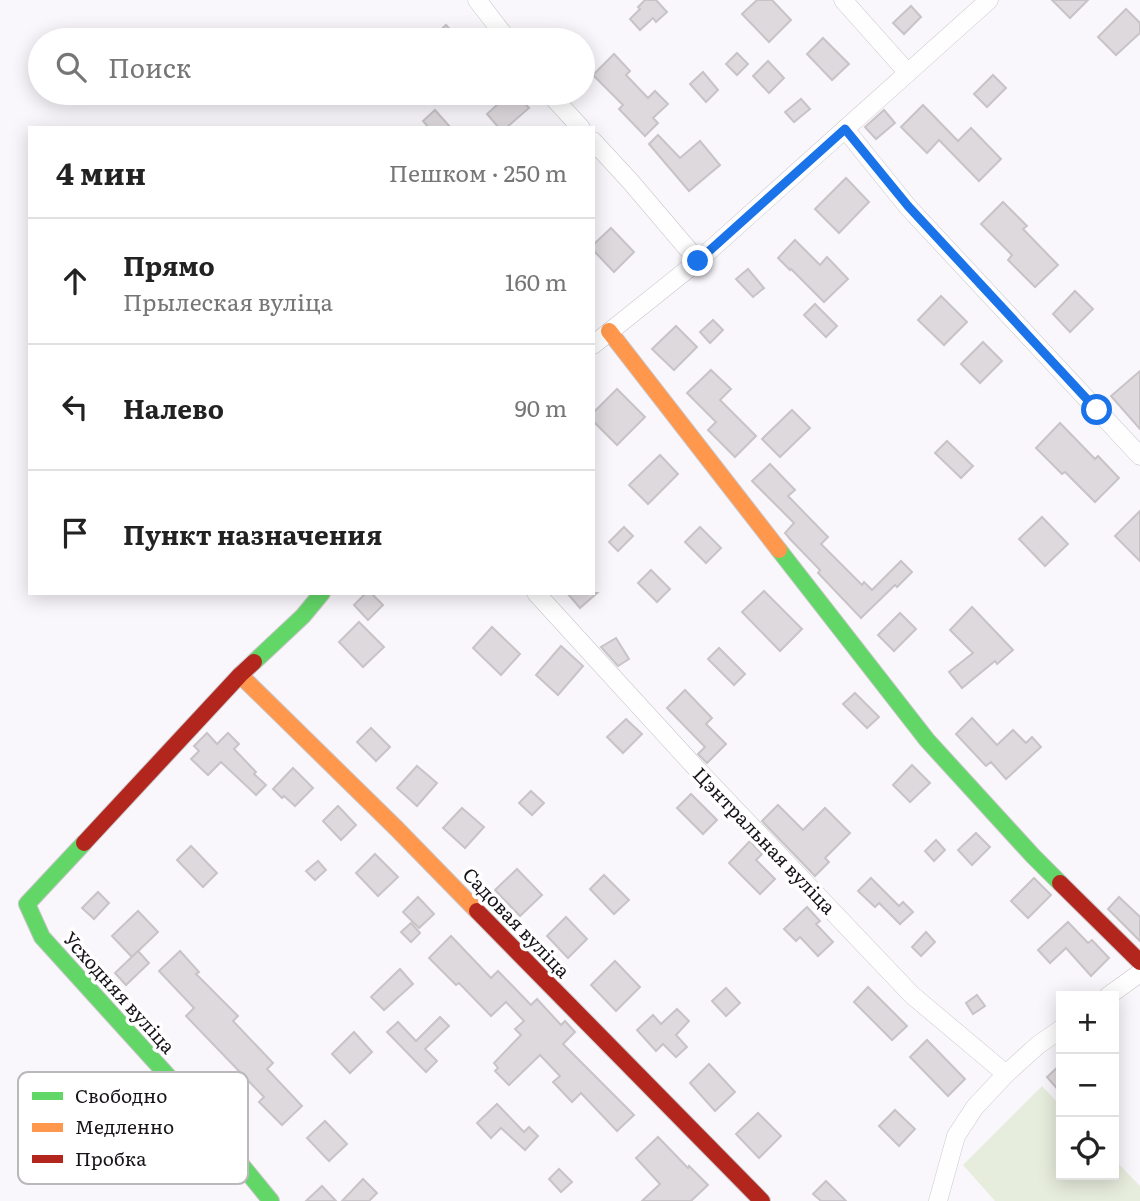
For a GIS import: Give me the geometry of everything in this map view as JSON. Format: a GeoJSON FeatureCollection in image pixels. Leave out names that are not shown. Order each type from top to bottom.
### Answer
{"type":"FeatureCollection","features":[{"type":"Feature","properties":{"kind":"street"},"geometry":{"type":"LineString","coordinates":[[477,0],[499,28]]}},
{"type":"Feature","properties":{"kind":"street"},"geometry":{"type":"LineString","coordinates":[[843,0],[908,73]]}},
{"type":"Feature","properties":{"kind":"street"},"geometry":{"type":"LineString","coordinates":[[595,343],[698,261],[989,0]]}},
{"type":"Feature","properties":{"kind":"street"},"geometry":{"type":"LineString","coordinates":[[560,105],[579,126]]}},
{"type":"Feature","properties":{"kind":"street"},"geometry":{"type":"LineString","coordinates":[[845,129],[908,206],[1140,456]]}},
{"type":"Feature","properties":{"kind":"street"},"geometry":{"type":"LineString","coordinates":[[595,143],[698,261]]}},
{"type":"Feature","properties":{"kind":"street"},"geometry":{"type":"LineString","coordinates":[[609,331],[927,740],[1033,856],[1140,962]]}},
{"type":"Feature","properties":{"kind":"street"},"geometry":{"type":"LineString","coordinates":[[240,675],[303,616],[321,595]]}},
{"type":"Feature","properties":{"kind":"street","name":"Цэнтральная вуліца"},"geometry":{"type":"LineString","coordinates":[[538,595],[695,767],[912,995],[1006,1074]]}},
{"type":"Feature","properties":{"kind":"street","name":"Усходняя вуліца"},"geometry":{"type":"LineString","coordinates":[[164,1072],[42,937],[27,904],[240,675]]}},
{"type":"Feature","properties":{"kind":"street","name":"Садовая вуліца"},"geometry":{"type":"LineString","coordinates":[[240,675],[396,828],[762,1201]]}},
{"type":"Feature","properties":{"kind":"street"},"geometry":{"type":"LineString","coordinates":[[1115,991],[1140,973]]}},
{"type":"Feature","properties":{"kind":"street"},"geometry":{"type":"LineString","coordinates":[[938,1201],[956,1136],[975,1107],[1006,1074],[1056,1032]]}},
{"type":"Feature","properties":{"kind":"street","name":"Усходняя вуліца"},"geometry":{"type":"LineString","coordinates":[[248,1173],[271,1201]]}},
{"type":"Feature","properties":{"kind":"green space"},"geometry":{"type":"Polygon","coordinates":[[[1042,1086],[1056,1101],[1056,1180],[1119,1180],[1119,1164],[1140,1186],[1140,1201],[995,1201],[963,1165],[1042,1086]]]}},
{"type":"Feature","properties":{"kind":"building"},"geometry":{"type":"Polygon","coordinates":[[[645,0],[656,0],[667,12],[656,22],[653,18],[640,30],[630,19],[645,0]]]}},
{"type":"Feature","properties":{"kind":"building"},"geometry":{"type":"Polygon","coordinates":[[[757,0],[772,0],[791,20],[769,42],[742,14],[757,0]]]}},
{"type":"Feature","properties":{"kind":"building"},"geometry":{"type":"Polygon","coordinates":[[[1052,0],[1088,0],[1070,18],[1052,0]]]}},
{"type":"Feature","properties":{"kind":"building"},"geometry":{"type":"Polygon","coordinates":[[[911,6],[921,17],[904,34],[893,23],[911,6]]]}},
{"type":"Feature","properties":{"kind":"building"},"geometry":{"type":"Polygon","coordinates":[[[1126,9],[1140,23],[1140,33],[1116,55],[1098,37],[1126,9]]]}},
{"type":"Feature","properties":{"kind":"building"},"geometry":{"type":"Polygon","coordinates":[[[823,38],[849,64],[832,80],[807,54],[823,38]]]}},
{"type":"Feature","properties":{"kind":"building"},"geometry":{"type":"Polygon","coordinates":[[[737,53],[748,64],[737,75],[726,64],[737,53]]]}},
{"type":"Feature","properties":{"kind":"building"},"geometry":{"type":"Polygon","coordinates":[[[614,54],[630,71],[626,75],[648,98],[655,91],[668,104],[653,118],[658,123],[645,136],[619,109],[623,105],[595,77],[595,73],[614,54]]]}},
{"type":"Feature","properties":{"kind":"building"},"geometry":{"type":"Polygon","coordinates":[[[768,61],[784,78],[769,93],[753,76],[768,61]]]}},
{"type":"Feature","properties":{"kind":"building"},"geometry":{"type":"Polygon","coordinates":[[[703,72],[718,90],[706,102],[690,84],[703,72]]]}},
{"type":"Feature","properties":{"kind":"building"},"geometry":{"type":"Polygon","coordinates":[[[993,75],[1006,88],[987,107],[974,94],[993,75]]]}},
{"type":"Feature","properties":{"kind":"building"},"geometry":{"type":"Polygon","coordinates":[[[801,99],[810,109],[794,122],[785,112],[801,99]]]}},
{"type":"Feature","properties":{"kind":"building"},"geometry":{"type":"Polygon","coordinates":[[[497,105],[526,105],[529,108],[508,126],[497,126],[487,114],[497,105]]]}},
{"type":"Feature","properties":{"kind":"building"},"geometry":{"type":"Polygon","coordinates":[[[923,105],[958,141],[971,128],[1001,159],[979,181],[939,140],[927,153],[901,127],[923,105]]]}},
{"type":"Feature","properties":{"kind":"building"},"geometry":{"type":"Polygon","coordinates":[[[435,110],[449,126],[427,126],[423,121],[435,110]]]}},
{"type":"Feature","properties":{"kind":"building"},"geometry":{"type":"Polygon","coordinates":[[[884,110],[895,123],[876,139],[865,127],[884,110]]]}},
{"type":"Feature","properties":{"kind":"building"},"geometry":{"type":"Polygon","coordinates":[[[658,135],[680,158],[700,141],[720,165],[689,191],[649,144],[658,135]]]}},
{"type":"Feature","properties":{"kind":"building"},"geometry":{"type":"Polygon","coordinates":[[[846,178],[869,202],[839,233],[815,209],[846,178]]]}},
{"type":"Feature","properties":{"kind":"building"},"geometry":{"type":"Polygon","coordinates":[[[1003,202],[1027,226],[1023,229],[1058,265],[1035,287],[1008,260],[1012,255],[981,224],[1003,202]]]}},
{"type":"Feature","properties":{"kind":"building"},"geometry":{"type":"Polygon","coordinates":[[[611,228],[634,252],[614,272],[595,252],[595,243],[611,228]]]}},
{"type":"Feature","properties":{"kind":"building"},"geometry":{"type":"Polygon","coordinates":[[[795,240],[820,265],[827,257],[848,279],[824,302],[778,258],[795,240]]]}},
{"type":"Feature","properties":{"kind":"building"},"geometry":{"type":"Polygon","coordinates":[[[748,269],[764,288],[753,297],[736,279],[748,269]]]}},
{"type":"Feature","properties":{"kind":"building"},"geometry":{"type":"Polygon","coordinates":[[[1075,291],[1093,309],[1070,332],[1053,314],[1075,291]]]}},
{"type":"Feature","properties":{"kind":"building"},"geometry":{"type":"Polygon","coordinates":[[[941,296],[967,322],[944,345],[918,320],[941,296]]]}},
{"type":"Feature","properties":{"kind":"building"},"geometry":{"type":"Polygon","coordinates":[[[815,304],[837,326],[826,337],[804,315],[815,304]]]}},
{"type":"Feature","properties":{"kind":"building"},"geometry":{"type":"Polygon","coordinates":[[[713,320],[723,330],[710,343],[700,332],[713,320]]]}},
{"type":"Feature","properties":{"kind":"building"},"geometry":{"type":"Polygon","coordinates":[[[676,326],[697,347],[674,370],[652,349],[676,326]]]}},
{"type":"Feature","properties":{"kind":"building"},"geometry":{"type":"Polygon","coordinates":[[[983,342],[1002,361],[980,383],[961,364],[983,342]]]}},
{"type":"Feature","properties":{"kind":"building"},"geometry":{"type":"Polygon","coordinates":[[[711,370],[731,389],[720,400],[756,436],[735,457],[708,430],[716,422],[687,393],[711,370]]]}},
{"type":"Feature","properties":{"kind":"building"},"geometry":{"type":"Polygon","coordinates":[[[1140,371],[1140,429],[1111,396],[1140,371]]]}},
{"type":"Feature","properties":{"kind":"building"},"geometry":{"type":"Polygon","coordinates":[[[617,389],[645,417],[617,445],[595,423],[595,411],[617,389]]]}},
{"type":"Feature","properties":{"kind":"building"},"geometry":{"type":"Polygon","coordinates":[[[792,410],[810,428],[780,457],[762,439],[792,410]]]}},
{"type":"Feature","properties":{"kind":"building"},"geometry":{"type":"Polygon","coordinates":[[[1060,423],[1095,459],[1098,456],[1119,478],[1095,502],[1036,448],[1060,423]]]}},
{"type":"Feature","properties":{"kind":"building"},"geometry":{"type":"Polygon","coordinates":[[[947,441],[973,466],[961,478],[935,453],[947,441]]]}},
{"type":"Feature","properties":{"kind":"building"},"geometry":{"type":"Polygon","coordinates":[[[660,455],[678,474],[648,504],[629,485],[660,455]]]}},
{"type":"Feature","properties":{"kind":"building"},"geometry":{"type":"Polygon","coordinates":[[[770,464],[795,490],[788,496],[828,537],[821,544],[862,585],[864,582],[872,590],[901,561],[912,572],[861,618],[785,533],[794,523],[752,481],[770,464]]]}},
{"type":"Feature","properties":{"kind":"building"},"geometry":{"type":"Polygon","coordinates":[[[1140,511],[1140,561],[1115,536],[1140,511]]]}},
{"type":"Feature","properties":{"kind":"building"},"geometry":{"type":"Polygon","coordinates":[[[1042,517],[1068,544],[1045,566],[1019,539],[1042,517]]]}},
{"type":"Feature","properties":{"kind":"building"},"geometry":{"type":"Polygon","coordinates":[[[624,527],[633,536],[618,551],[609,542],[624,527]]]}},
{"type":"Feature","properties":{"kind":"building"},"geometry":{"type":"Polygon","coordinates":[[[700,527],[721,548],[706,563],[685,542],[700,527]]]}},
{"type":"Feature","properties":{"kind":"building"},"geometry":{"type":"Polygon","coordinates":[[[651,570],[670,589],[657,602],[638,583],[651,570]]]}},
{"type":"Feature","properties":{"kind":"building"},"geometry":{"type":"Polygon","coordinates":[[[764,591],[802,629],[780,651],[742,612],[764,591]]]}},
{"type":"Feature","properties":{"kind":"building"},"geometry":{"type":"Polygon","coordinates":[[[364,595],[373,595],[383,605],[368,620],[354,605],[364,595]]]}},
{"type":"Feature","properties":{"kind":"building"},"geometry":{"type":"Polygon","coordinates":[[[569,595],[595,595],[580,608],[569,595]]]}},
{"type":"Feature","properties":{"kind":"building"},"geometry":{"type":"Polygon","coordinates":[[[972,607],[1013,650],[962,688],[949,672],[973,653],[950,630],[972,607]]]}},
{"type":"Feature","properties":{"kind":"building"},"geometry":{"type":"Polygon","coordinates":[[[900,613],[916,629],[894,651],[878,635],[900,613]]]}},
{"type":"Feature","properties":{"kind":"building"},"geometry":{"type":"Polygon","coordinates":[[[359,622],[384,647],[363,667],[339,642],[359,622]]]}},
{"type":"Feature","properties":{"kind":"building"},"geometry":{"type":"Polygon","coordinates":[[[492,627],[520,654],[501,675],[473,648],[492,627]]]}},
{"type":"Feature","properties":{"kind":"building"},"geometry":{"type":"Polygon","coordinates":[[[616,638],[629,659],[618,666],[601,647],[616,638]]]}},
{"type":"Feature","properties":{"kind":"building"},"geometry":{"type":"Polygon","coordinates":[[[561,646],[583,666],[558,695],[536,675],[561,646]]]}},
{"type":"Feature","properties":{"kind":"building"},"geometry":{"type":"Polygon","coordinates":[[[719,648],[745,674],[734,685],[708,659],[719,648]]]}},
{"type":"Feature","properties":{"kind":"building"},"geometry":{"type":"Polygon","coordinates":[[[685,690],[712,718],[706,724],[726,744],[707,763],[698,754],[705,747],[667,708],[685,690]]]}},
{"type":"Feature","properties":{"kind":"building"},"geometry":{"type":"Polygon","coordinates":[[[855,693],[879,717],[867,728],[843,704],[855,693]]]}},
{"type":"Feature","properties":{"kind":"building"},"geometry":{"type":"Polygon","coordinates":[[[972,718],[997,745],[1013,730],[1026,743],[1032,737],[1041,747],[1006,779],[991,762],[986,766],[956,734],[972,718]]]}},
{"type":"Feature","properties":{"kind":"building"},"geometry":{"type":"Polygon","coordinates":[[[626,719],[642,734],[623,753],[607,737],[626,719]]]}},
{"type":"Feature","properties":{"kind":"building"},"geometry":{"type":"Polygon","coordinates":[[[371,728],[390,747],[376,761],[357,742],[371,728]]]}},
{"type":"Feature","properties":{"kind":"building"},"geometry":{"type":"Polygon","coordinates":[[[207,733],[217,744],[228,733],[239,744],[234,749],[266,785],[256,795],[221,762],[208,775],[191,759],[199,751],[194,746],[207,733]]]}},
{"type":"Feature","properties":{"kind":"building"},"geometry":{"type":"Polygon","coordinates":[[[912,765],[930,783],[910,802],[893,785],[912,765]]]}},
{"type":"Feature","properties":{"kind":"building"},"geometry":{"type":"Polygon","coordinates":[[[417,766],[437,783],[417,806],[397,788],[417,766]]]}},
{"type":"Feature","properties":{"kind":"building"},"geometry":{"type":"Polygon","coordinates":[[[293,768],[313,788],[295,806],[273,789],[293,768]]]}},
{"type":"Feature","properties":{"kind":"building"},"geometry":{"type":"Polygon","coordinates":[[[531,791],[544,803],[532,815],[519,803],[531,791]]]}},
{"type":"Feature","properties":{"kind":"building"},"geometry":{"type":"Polygon","coordinates":[[[691,794],[717,820],[703,834],[677,808],[691,794]]]}},
{"type":"Feature","properties":{"kind":"building"},"geometry":{"type":"Polygon","coordinates":[[[778,805],[803,830],[825,808],[850,833],[825,858],[829,862],[815,876],[762,821],[778,805]]]}},
{"type":"Feature","properties":{"kind":"building"},"geometry":{"type":"Polygon","coordinates":[[[338,806],[356,825],[341,840],[323,821],[338,806]]]}},
{"type":"Feature","properties":{"kind":"building"},"geometry":{"type":"Polygon","coordinates":[[[462,808],[484,827],[465,848],[443,828],[462,808]]]}},
{"type":"Feature","properties":{"kind":"building"},"geometry":{"type":"Polygon","coordinates":[[[976,833],[990,847],[972,865],[958,850],[976,833]]]}},
{"type":"Feature","properties":{"kind":"building"},"geometry":{"type":"Polygon","coordinates":[[[936,840],[945,850],[934,861],[925,851],[936,840]]]}},
{"type":"Feature","properties":{"kind":"building"},"geometry":{"type":"Polygon","coordinates":[[[750,841],[762,854],[756,860],[775,879],[760,894],[729,863],[750,841]]]}},
{"type":"Feature","properties":{"kind":"building"},"geometry":{"type":"Polygon","coordinates":[[[191,846],[217,873],[203,887],[177,860],[191,846]]]}},
{"type":"Feature","properties":{"kind":"building"},"geometry":{"type":"Polygon","coordinates":[[[375,854],[398,877],[378,896],[356,873],[375,854]]]}},
{"type":"Feature","properties":{"kind":"building"},"geometry":{"type":"Polygon","coordinates":[[[318,861],[326,870],[315,880],[306,871],[318,861]]]}},
{"type":"Feature","properties":{"kind":"building"},"geometry":{"type":"Polygon","coordinates":[[[517,869],[542,895],[520,916],[495,890],[517,869]]]}},
{"type":"Feature","properties":{"kind":"building"},"geometry":{"type":"Polygon","coordinates":[[[604,875],[629,900],[614,914],[590,889],[604,875]]]}},
{"type":"Feature","properties":{"kind":"building"},"geometry":{"type":"Polygon","coordinates":[[[871,878],[899,906],[903,902],[913,912],[900,924],[879,903],[875,907],[858,891],[871,878]]]}},
{"type":"Feature","properties":{"kind":"building"},"geometry":{"type":"Polygon","coordinates":[[[1034,878],[1051,895],[1028,918],[1011,901],[1034,878]]]}},
{"type":"Feature","properties":{"kind":"building"},"geometry":{"type":"Polygon","coordinates":[[[98,892],[109,903],[94,919],[82,908],[98,892]]]}},
{"type":"Feature","properties":{"kind":"building"},"geometry":{"type":"Polygon","coordinates":[[[418,897],[434,914],[419,928],[403,912],[418,897]]]}},
{"type":"Feature","properties":{"kind":"building"},"geometry":{"type":"Polygon","coordinates":[[[1119,897],[1140,917],[1140,941],[1108,909],[1119,897]]]}},
{"type":"Feature","properties":{"kind":"building"},"geometry":{"type":"Polygon","coordinates":[[[807,907],[820,921],[816,924],[833,942],[818,956],[800,937],[796,941],[784,929],[807,907]]]}},
{"type":"Feature","properties":{"kind":"building"},"geometry":{"type":"Polygon","coordinates":[[[138,911],[158,932],[132,957],[112,936],[138,911]]]}},
{"type":"Feature","properties":{"kind":"building"},"geometry":{"type":"Polygon","coordinates":[[[566,917],[587,939],[568,958],[547,936],[566,917]]]}},
{"type":"Feature","properties":{"kind":"building"},"geometry":{"type":"Polygon","coordinates":[[[1068,922],[1088,943],[1092,940],[1109,958],[1091,976],[1066,948],[1050,963],[1038,950],[1068,922]]]}},
{"type":"Feature","properties":{"kind":"building"},"geometry":{"type":"Polygon","coordinates":[[[411,923],[420,933],[411,942],[401,932],[411,923]]]}},
{"type":"Feature","properties":{"kind":"building"},"geometry":{"type":"Polygon","coordinates":[[[926,932],[935,942],[921,956],[912,947],[926,932]]]}},
{"type":"Feature","properties":{"kind":"building"},"geometry":{"type":"Polygon","coordinates":[[[451,936],[491,978],[498,971],[531,1005],[537,999],[561,1025],[565,1021],[575,1032],[563,1044],[634,1115],[617,1131],[581,1093],[572,1102],[553,1082],[560,1076],[540,1055],[509,1085],[495,1071],[498,1068],[494,1063],[521,1035],[515,1029],[524,1021],[506,1002],[491,1016],[459,983],[456,985],[429,958],[451,936]]]}},
{"type":"Feature","properties":{"kind":"building"},"geometry":{"type":"Polygon","coordinates":[[[138,951],[149,963],[126,985],[115,973],[138,951]]]}},
{"type":"Feature","properties":{"kind":"building"},"geometry":{"type":"Polygon","coordinates":[[[180,951],[199,972],[196,974],[238,1016],[233,1021],[273,1063],[267,1069],[302,1106],[282,1125],[259,1102],[264,1097],[248,1080],[248,1072],[240,1072],[186,1016],[194,1008],[159,971],[180,951]]]}},
{"type":"Feature","properties":{"kind":"building"},"geometry":{"type":"Polygon","coordinates":[[[615,961],[640,987],[616,1011],[591,985],[615,961]]]}},
{"type":"Feature","properties":{"kind":"building"},"geometry":{"type":"Polygon","coordinates":[[[400,969],[413,984],[384,1010],[371,997],[400,969]]]}},
{"type":"Feature","properties":{"kind":"building"},"geometry":{"type":"Polygon","coordinates":[[[868,987],[907,1026],[892,1040],[854,1002],[868,987]]]}},
{"type":"Feature","properties":{"kind":"building"},"geometry":{"type":"Polygon","coordinates":[[[726,988],[740,1003],[726,1016],[712,1001],[726,988]]]}},
{"type":"Feature","properties":{"kind":"building"},"geometry":{"type":"Polygon","coordinates":[[[977,995],[985,1006],[973,1014],[966,1003],[977,995]]]}},
{"type":"Feature","properties":{"kind":"building"},"geometry":{"type":"Polygon","coordinates":[[[677,1009],[689,1021],[676,1035],[687,1047],[676,1057],[663,1044],[656,1051],[637,1030],[653,1015],[661,1024],[677,1009]]]}},
{"type":"Feature","properties":{"kind":"building"},"geometry":{"type":"Polygon","coordinates":[[[440,1017],[449,1026],[425,1049],[437,1061],[426,1072],[387,1032],[398,1022],[416,1041],[440,1017]]]}},
{"type":"Feature","properties":{"kind":"building"},"geometry":{"type":"Polygon","coordinates":[[[354,1032],[372,1052],[350,1073],[332,1054],[354,1032]]]}},
{"type":"Feature","properties":{"kind":"building"},"geometry":{"type":"Polygon","coordinates":[[[927,1040],[965,1079],[948,1096],[910,1057],[927,1040]]]}},
{"type":"Feature","properties":{"kind":"building"},"geometry":{"type":"Polygon","coordinates":[[[709,1064],[735,1092],[715,1111],[690,1083],[709,1064]]]}},
{"type":"Feature","properties":{"kind":"building"},"geometry":{"type":"Polygon","coordinates":[[[1056,1069],[1056,1087],[1047,1077],[1056,1069]]]}},
{"type":"Feature","properties":{"kind":"building"},"geometry":{"type":"Polygon","coordinates":[[[497,1104],[524,1132],[529,1127],[538,1136],[525,1150],[501,1128],[491,1138],[477,1123],[497,1104]]]}},
{"type":"Feature","properties":{"kind":"building"},"geometry":{"type":"Polygon","coordinates":[[[895,1110],[915,1129],[899,1146],[879,1126],[895,1110]]]}},
{"type":"Feature","properties":{"kind":"building"},"geometry":{"type":"Polygon","coordinates":[[[758,1113],[781,1136],[759,1158],[736,1134],[758,1113]]]}},
{"type":"Feature","properties":{"kind":"building"},"geometry":{"type":"Polygon","coordinates":[[[325,1121],[347,1144],[329,1161],[307,1138],[325,1121]]]}},
{"type":"Feature","properties":{"kind":"building"},"geometry":{"type":"Polygon","coordinates":[[[658,1137],[708,1185],[691,1201],[642,1201],[660,1184],[636,1158],[658,1137]]]}},
{"type":"Feature","properties":{"kind":"building"},"geometry":{"type":"Polygon","coordinates":[[[559,1169],[572,1182],[561,1192],[549,1179],[559,1169]]]}},
{"type":"Feature","properties":{"kind":"building"},"geometry":{"type":"Polygon","coordinates":[[[363,1179],[377,1193],[369,1201],[342,1201],[363,1179]]]}},
{"type":"Feature","properties":{"kind":"building"},"geometry":{"type":"Polygon","coordinates":[[[826,1181],[846,1201],[821,1201],[813,1194],[826,1181]]]}},
{"type":"Feature","properties":{"kind":"building"},"geometry":{"type":"Polygon","coordinates":[[[322,1186],[336,1201],[306,1201],[322,1186]]]}},
{"type":"Feature","properties":{"kind":"traffic: fast"},"geometry":{"type":"LineString","coordinates":[[779,550],[927,740],[1060,883]]}},
{"type":"Feature","properties":{"kind":"traffic: fast"},"geometry":{"type":"LineString","coordinates":[[254,662],[303,616],[320,595]]}},
{"type":"Feature","properties":{"kind":"traffic: fast"},"geometry":{"type":"LineString","coordinates":[[84,843],[27,904],[42,937],[164,1072]]}},
{"type":"Feature","properties":{"kind":"traffic: fast"},"geometry":{"type":"LineString","coordinates":[[248,1173],[271,1201]]}},
{"type":"Feature","properties":{"kind":"traffic: slow"},"geometry":{"type":"LineString","coordinates":[[609,331],[779,550]]}},
{"type":"Feature","properties":{"kind":"traffic: slow"},"geometry":{"type":"LineString","coordinates":[[240,675],[477,911]]}},
{"type":"Feature","properties":{"kind":"traffic: jam"},"geometry":{"type":"LineString","coordinates":[[84,843],[254,662]]}},
{"type":"Feature","properties":{"kind":"traffic: jam"},"geometry":{"type":"LineString","coordinates":[[1060,883],[1140,962]]}},
{"type":"Feature","properties":{"kind":"traffic: jam"},"geometry":{"type":"LineString","coordinates":[[477,911],[762,1201]]}},
{"type":"Feature","properties":{"kind":"route"},"geometry":{"type":"LineString","coordinates":[[698,261],[845,129],[908,206],[1097,410]]}}]}
